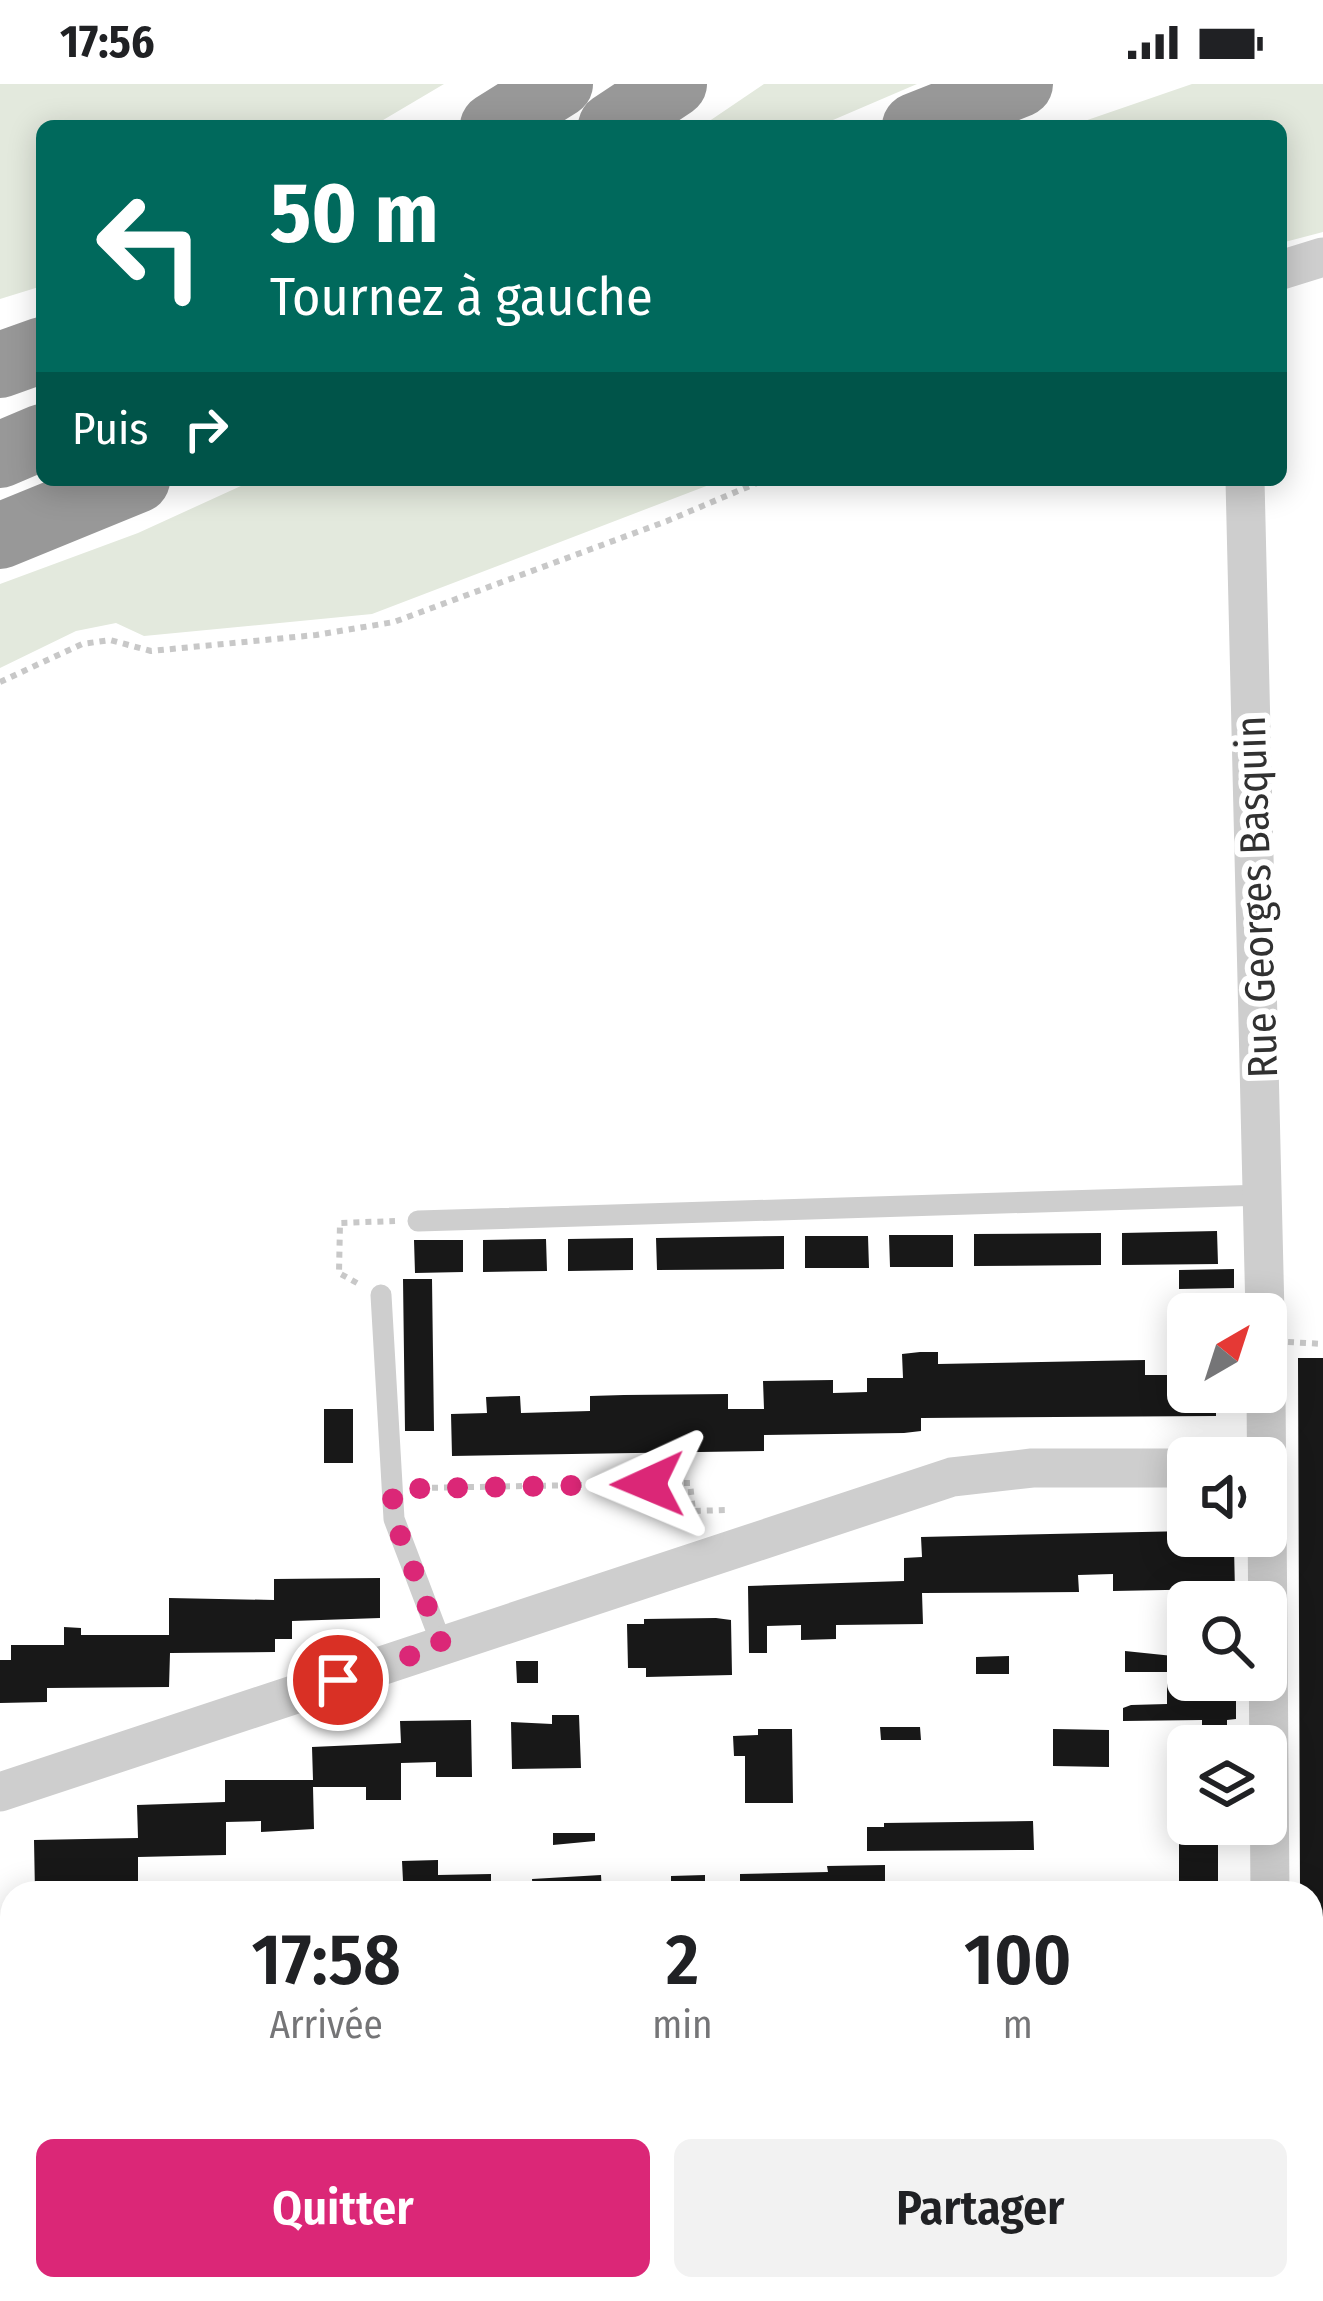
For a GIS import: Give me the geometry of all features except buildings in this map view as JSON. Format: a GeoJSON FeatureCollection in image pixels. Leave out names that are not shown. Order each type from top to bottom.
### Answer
{"type":"FeatureCollection","features":[{"type":"Feature","properties":{"kind":"highway"},"geometry":{"type":"LineString","coordinates":[[503,120],[560,84]]}},
{"type":"Feature","properties":{"kind":"highway"},"geometry":{"type":"LineString","coordinates":[[620,120],[674,84]]}},
{"type":"Feature","properties":{"kind":"highway"},"geometry":{"type":"LineString","coordinates":[[930,120],[1020,84]]}},
{"type":"Feature","properties":{"kind":"highway"},"geometry":{"type":"LineString","coordinates":[[0,365],[36,352]]}},
{"type":"Feature","properties":{"kind":"highway"},"geometry":{"type":"LineString","coordinates":[[0,454],[36,439]]}},
{"type":"Feature","properties":{"kind":"highway"},"geometry":{"type":"LineString","coordinates":[[0,536],[122,486]]}},
{"type":"Feature","properties":{"kind":"street"},"geometry":{"type":"LineString","coordinates":[[1287,268],[1323,257]]}},
{"type":"Feature","properties":{"kind":"street","name":"Rue Georges Basquin"},"geometry":{"type":"LineString","coordinates":[[1245,486],[1264,1195],[1272,1293]]}},
{"type":"Feature","properties":{"kind":"street"},"geometry":{"type":"LineString","coordinates":[[1265,1413],[1270,1881]]}},
{"type":"Feature","properties":{"kind":"street"},"geometry":{"type":"LineString","coordinates":[[0,1792],[966,1475],[1032,1468],[1167,1468]]}},
{"type":"Feature","properties":{"kind":"lane"},"geometry":{"type":"LineString","coordinates":[[418,1221],[1264,1195]]}},
{"type":"Feature","properties":{"kind":"lane"},"geometry":{"type":"LineString","coordinates":[[382,1295],[394,1519],[442,1645]]}},
{"type":"Feature","properties":{"kind":"path"},"geometry":{"type":"LineString","coordinates":[[0,682],[82,644],[110,640],[151,651],[316,635],[394,622],[749,486]]}},
{"type":"Feature","properties":{"kind":"path"},"geometry":{"type":"LineString","coordinates":[[382,1295],[339,1274],[340,1223],[418,1221]]}},
{"type":"Feature","properties":{"kind":"path"},"geometry":{"type":"LineString","coordinates":[[1287,1332],[1323,1344]]}},
{"type":"Feature","properties":{"kind":"path"},"geometry":{"type":"LineString","coordinates":[[392,1489],[690,1483],[693,1511],[717,1508],[758,1518],[767,1538]]}},
{"type":"Feature","properties":{"kind":"shaded area"},"geometry":{"type":"Polygon","coordinates":[[[0,84],[444,84],[383,120],[36,120],[36,288],[0,299],[0,84]]]}},
{"type":"Feature","properties":{"kind":"shaded area"},"geometry":{"type":"Polygon","coordinates":[[[764,84],[917,84],[833,120],[711,120],[764,84]]]}},
{"type":"Feature","properties":{"kind":"shaded area"},"geometry":{"type":"Polygon","coordinates":[[[1192,84],[1323,84],[1323,232],[1287,241],[1287,120],[1087,120],[1192,84]]]}},
{"type":"Feature","properties":{"kind":"shaded area"},"geometry":{"type":"Polygon","coordinates":[[[241,486],[706,486],[372,614],[144,636],[116,623],[76,631],[0,668],[0,584],[138,533],[241,486]]]}},
{"type":"Feature","properties":{"kind":"route"},"geometry":{"type":"LineString","coordinates":[[338,1680],[442,1645],[394,1519],[392,1489],[648,1484]]}}]}
